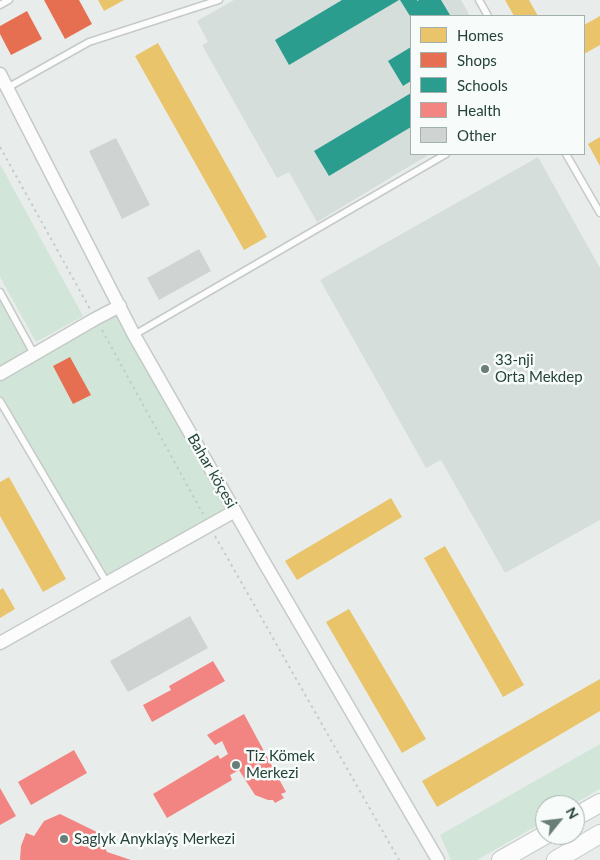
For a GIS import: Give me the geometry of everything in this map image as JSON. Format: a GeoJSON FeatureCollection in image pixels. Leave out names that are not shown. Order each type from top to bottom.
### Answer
{"type":"FeatureCollection","features":[{"type":"Feature","properties":{"kind":"main road"},"geometry":{"type":"LineString","coordinates":[[585,811],[600,803]]}},
{"type":"Feature","properties":{"kind":"main road"},"geometry":{"type":"LineString","coordinates":[[556,860],[600,834]]}},
{"type":"Feature","properties":{"kind":"main road"},"geometry":{"type":"LineString","coordinates":[[501,860],[535,841]]}},
{"type":"Feature","properties":{"kind":"street","name":"Bahar köçesi"},"geometry":{"type":"LineString","coordinates":[[0,74],[134,335],[438,860]]}},
{"type":"Feature","properties":{"kind":"street"},"geometry":{"type":"LineString","coordinates":[[0,374],[120,306]]}},
{"type":"Feature","properties":{"kind":"street"},"geometry":{"type":"LineString","coordinates":[[0,643],[235,511]]}},
{"type":"Feature","properties":{"kind":"lane"},"geometry":{"type":"LineString","coordinates":[[0,5],[9,0]]}},
{"type":"Feature","properties":{"kind":"lane"},"geometry":{"type":"LineString","coordinates":[[6,88],[89,42],[219,0]]}},
{"type":"Feature","properties":{"kind":"lane"},"geometry":{"type":"LineString","coordinates":[[479,0],[487,15]]}},
{"type":"Feature","properties":{"kind":"lane"},"geometry":{"type":"LineString","coordinates":[[134,335],[444,155]]}},
{"type":"Feature","properties":{"kind":"lane"},"geometry":{"type":"LineString","coordinates":[[567,155],[600,213]]}},
{"type":"Feature","properties":{"kind":"lane"},"geometry":{"type":"LineString","coordinates":[[0,292],[34,354]]}},
{"type":"Feature","properties":{"kind":"lane"},"geometry":{"type":"LineString","coordinates":[[0,401],[107,584]]}},
{"type":"Feature","properties":{"kind":"path"},"geometry":{"type":"LineString","coordinates":[[0,147],[210,526],[399,860]]}},
{"type":"Feature","properties":{"kind":"shaded area"},"geometry":{"type":"Polygon","coordinates":[[[234,0],[461,0],[469,15],[410,15],[410,155],[428,155],[317,222],[289,172],[277,178],[202,45],[208,42],[197,21],[234,0]]]}},
{"type":"Feature","properties":{"kind":"shaded area","name":"33-nji Orta Mekdep"},"geometry":{"type":"Polygon","coordinates":[[[538,157],[600,268],[600,520],[505,573],[441,460],[426,468],[320,280],[538,157]]]}},
{"type":"Feature","properties":{"kind":"green space"},"geometry":{"type":"Polygon","coordinates":[[[0,164],[83,316],[36,342],[0,277],[0,164]]]}},
{"type":"Feature","properties":{"kind":"green space"},"geometry":{"type":"Polygon","coordinates":[[[0,292],[34,354],[0,374],[0,292]]]}},
{"type":"Feature","properties":{"kind":"green space"},"geometry":{"type":"Polygon","coordinates":[[[115,314],[228,509],[102,581],[0,403],[0,381],[115,314]]]}},
{"type":"Feature","properties":{"kind":"green space"},"geometry":{"type":"Polygon","coordinates":[[[600,744],[600,789],[585,798],[585,795],[535,795],[535,827],[477,860],[451,860],[440,835],[600,744]]]}},
{"type":"Feature","properties":{"kind":"building: Homes"},"geometry":{"type":"Polygon","coordinates":[[[98,0],[124,0],[104,11],[98,0]]]}},
{"type":"Feature","properties":{"kind":"building: Homes"},"geometry":{"type":"Polygon","coordinates":[[[505,0],[529,0],[537,15],[513,15],[505,0]]]}},
{"type":"Feature","properties":{"kind":"building: Homes"},"geometry":{"type":"Polygon","coordinates":[[[600,16],[600,45],[585,53],[585,24],[600,16]]]}},
{"type":"Feature","properties":{"kind":"building: Homes"},"geometry":{"type":"Polygon","coordinates":[[[158,43],[267,237],[244,250],[135,56],[158,43]]]}},
{"type":"Feature","properties":{"kind":"building: Homes"},"geometry":{"type":"Polygon","coordinates":[[[600,137],[600,166],[588,144],[600,137]]]}},
{"type":"Feature","properties":{"kind":"building: Homes"},"geometry":{"type":"Polygon","coordinates":[[[9,477],[66,579],[43,592],[0,516],[0,482],[9,477]]]}},
{"type":"Feature","properties":{"kind":"building: Homes"},"geometry":{"type":"Polygon","coordinates":[[[391,498],[402,517],[297,580],[285,561],[391,498]]]}},
{"type":"Feature","properties":{"kind":"building: Homes"},"geometry":{"type":"Polygon","coordinates":[[[445,546],[524,685],[503,697],[424,558],[445,546]]]}},
{"type":"Feature","properties":{"kind":"building: Homes"},"geometry":{"type":"Polygon","coordinates":[[[3,588],[15,609],[0,618],[0,590],[3,588]]]}},
{"type":"Feature","properties":{"kind":"building: Homes"},"geometry":{"type":"Polygon","coordinates":[[[349,609],[426,739],[402,753],[326,622],[349,609]]]}},
{"type":"Feature","properties":{"kind":"building: Homes"},"geometry":{"type":"Polygon","coordinates":[[[600,679],[600,711],[437,807],[422,781],[600,679]]]}},
{"type":"Feature","properties":{"kind":"building: Shops"},"geometry":{"type":"Polygon","coordinates":[[[44,0],[79,0],[92,24],[65,39],[44,0]]]}},
{"type":"Feature","properties":{"kind":"building: Shops"},"geometry":{"type":"Polygon","coordinates":[[[27,11],[42,39],[11,55],[0,34],[0,26],[27,11]]]}},
{"type":"Feature","properties":{"kind":"building: Shops"},"geometry":{"type":"Polygon","coordinates":[[[70,357],[91,395],[73,404],[53,366],[70,357]]]}},
{"type":"Feature","properties":{"kind":"building: Schools"},"geometry":{"type":"Polygon","coordinates":[[[342,0],[399,0],[289,65],[275,40],[342,0]]]}},
{"type":"Feature","properties":{"kind":"building: Schools"},"geometry":{"type":"Polygon","coordinates":[[[400,0],[441,0],[450,15],[410,15],[400,0]]]}},
{"type":"Feature","properties":{"kind":"building: Schools"},"geometry":{"type":"Polygon","coordinates":[[[410,48],[410,82],[403,86],[388,61],[410,48]]]}},
{"type":"Feature","properties":{"kind":"building: Schools"},"geometry":{"type":"Polygon","coordinates":[[[410,94],[410,128],[329,176],[314,151],[410,94]]]}},
{"type":"Feature","properties":{"kind":"building: Health"},"geometry":{"type":"Polygon","coordinates":[[[213,661],[225,681],[152,722],[143,705],[171,690],[169,686],[213,661]]]}},
{"type":"Feature","properties":{"kind":"building: Health","name":"Tiz Kömek Merkezi"},"geometry":{"type":"Polygon","coordinates":[[[244,714],[286,792],[281,794],[284,798],[275,803],[273,800],[255,795],[239,770],[230,775],[232,780],[167,818],[153,794],[218,755],[220,759],[228,754],[222,741],[215,745],[207,735],[244,714]]]}},
{"type":"Feature","properties":{"kind":"building: Health"},"geometry":{"type":"Polygon","coordinates":[[[74,750],[87,773],[31,805],[18,782],[74,750]]]}},
{"type":"Feature","properties":{"kind":"building: Health"},"geometry":{"type":"Polygon","coordinates":[[[0,788],[16,816],[0,825],[0,788]]]}},
{"type":"Feature","properties":{"kind":"building: Health","name":"Saglyk Anyklaýş Merkezi"},"geometry":{"type":"Polygon","coordinates":[[[60,814],[105,836],[102,842],[107,852],[131,860],[20,860],[21,846],[26,833],[34,836],[44,821],[60,814]]]}},
{"type":"Feature","properties":{"kind":"building: Other"},"geometry":{"type":"Polygon","coordinates":[[[116,138],[150,205],[122,219],[89,151],[116,138]]]}},
{"type":"Feature","properties":{"kind":"building: Other"},"geometry":{"type":"Polygon","coordinates":[[[199,249],[211,271],[159,300],[147,278],[199,249]]]}},
{"type":"Feature","properties":{"kind":"building: Other"},"geometry":{"type":"Polygon","coordinates":[[[190,616],[208,648],[128,692],[110,661],[190,616]]]}},
{"type":"Feature","properties":{"kind":"place","name":"33-nji Orta Mekdep"},"geometry":{"type":"Point","coordinates":[485,369]}},
{"type":"Feature","properties":{"kind":"place","name":"Tiz Kömek Merkezi"},"geometry":{"type":"Point","coordinates":[236,765]}},
{"type":"Feature","properties":{"kind":"place","name":"Saglyk Anyklaýş Merkezi"},"geometry":{"type":"Point","coordinates":[64,839]}}]}
